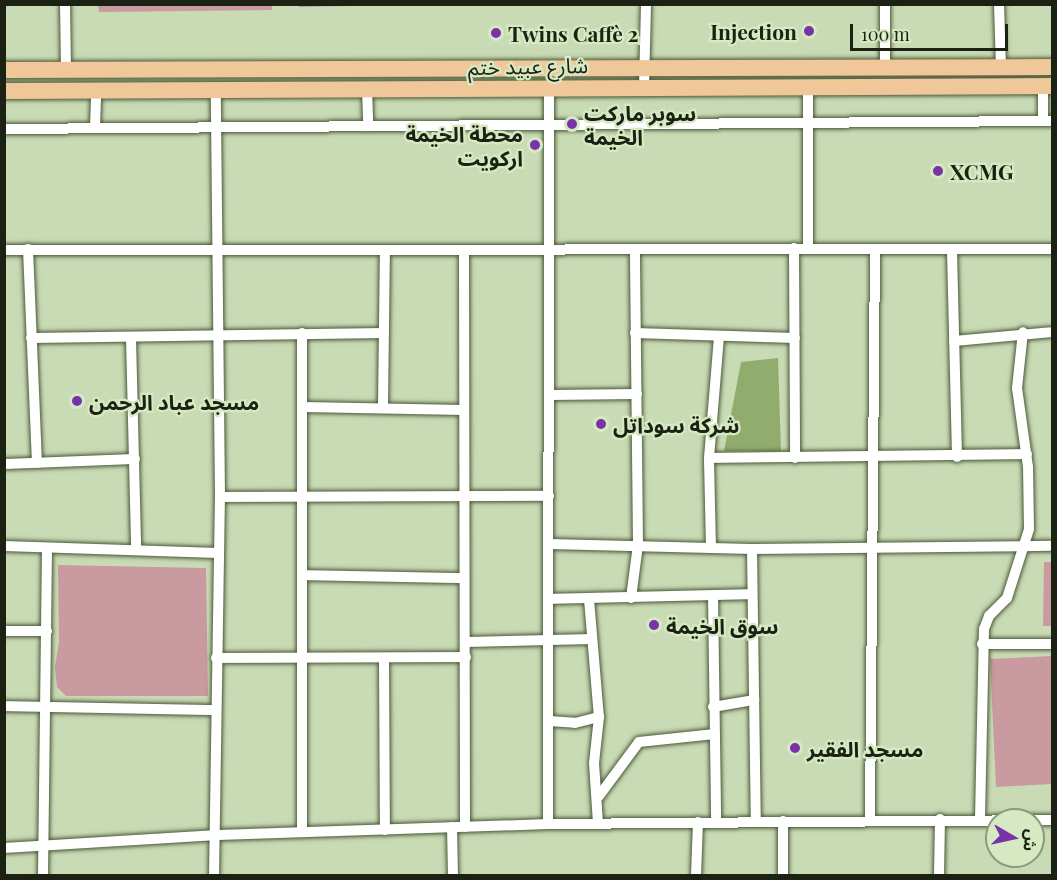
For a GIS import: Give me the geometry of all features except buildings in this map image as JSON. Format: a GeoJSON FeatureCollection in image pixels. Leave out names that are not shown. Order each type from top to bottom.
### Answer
{"type":"FeatureCollection","features":[{"type":"Feature","properties":{"kind":"main road","name":"شارع عبيد ختم"},"geometry":{"type":"LineString","coordinates":[[4,70],[644,66],[1053,68]]}},
{"type":"Feature","properties":{"kind":"main road","name":"شارع عبيد ختم"},"geometry":{"type":"LineString","coordinates":[[4,91],[216,92],[644,87],[1048,86]]}},
{"type":"Feature","properties":{"kind":"street"},"geometry":{"type":"LineString","coordinates":[[65,4],[66,70]]}},
{"type":"Feature","properties":{"kind":"street"},"geometry":{"type":"LineString","coordinates":[[644,87],[646,4]]}},
{"type":"Feature","properties":{"kind":"street"},"geometry":{"type":"LineString","coordinates":[[885,4],[885,66]]}},
{"type":"Feature","properties":{"kind":"street"},"geometry":{"type":"LineString","coordinates":[[999,4],[1001,67]]}},
{"type":"Feature","properties":{"kind":"street"},"geometry":{"type":"LineString","coordinates":[[808,86],[808,248]]}},
{"type":"Feature","properties":{"kind":"street"},"geometry":{"type":"LineString","coordinates":[[4,129],[216,129],[548,123],[808,124],[1048,121],[1048,86]]}},
{"type":"Feature","properties":{"kind":"street"},"geometry":{"type":"LineString","coordinates":[[548,824],[549,88]]}},
{"type":"Feature","properties":{"kind":"street"},"geometry":{"type":"LineString","coordinates":[[367,89],[368,126]]}},
{"type":"Feature","properties":{"kind":"street"},"geometry":{"type":"LineString","coordinates":[[95,128],[96,92]]}},
{"type":"Feature","properties":{"kind":"street"},"geometry":{"type":"LineString","coordinates":[[214,876],[218,835],[216,658],[220,496],[216,92]]}},
{"type":"Feature","properties":{"kind":"street"},"geometry":{"type":"LineString","coordinates":[[794,248],[795,458]]}},
{"type":"Feature","properties":{"kind":"street"},"geometry":{"type":"LineString","coordinates":[[4,250],[385,252],[794,248],[952,251],[1053,249]]}},
{"type":"Feature","properties":{"kind":"street"},"geometry":{"type":"LineString","coordinates":[[28,249],[38,463]]}},
{"type":"Feature","properties":{"kind":"street"},"geometry":{"type":"LineString","coordinates":[[870,819],[875,249]]}},
{"type":"Feature","properties":{"kind":"street"},"geometry":{"type":"LineString","coordinates":[[464,250],[465,827]]}},
{"type":"Feature","properties":{"kind":"street"},"geometry":{"type":"LineString","coordinates":[[631,598],[638,545],[635,251]]}},
{"type":"Feature","properties":{"kind":"street"},"geometry":{"type":"LineString","coordinates":[[952,251],[957,457]]}},
{"type":"Feature","properties":{"kind":"street"},"geometry":{"type":"LineString","coordinates":[[383,407],[385,252]]}},
{"type":"Feature","properties":{"kind":"street"},"geometry":{"type":"LineString","coordinates":[[954,340],[1023,332],[1053,332]]}},
{"type":"Feature","properties":{"kind":"street"},"geometry":{"type":"LineString","coordinates":[[980,819],[982,644],[987,621],[1007,598],[1014,566],[1025,546],[1029,518],[1027,454],[1017,388],[1023,332]]}},
{"type":"Feature","properties":{"kind":"street"},"geometry":{"type":"LineString","coordinates":[[302,333],[302,832]]}},
{"type":"Feature","properties":{"kind":"street"},"geometry":{"type":"LineString","coordinates":[[31,338],[384,333]]}},
{"type":"Feature","properties":{"kind":"street"},"geometry":{"type":"LineString","coordinates":[[635,333],[795,338]]}},
{"type":"Feature","properties":{"kind":"street"},"geometry":{"type":"LineString","coordinates":[[711,548],[709,458],[719,336]]}},
{"type":"Feature","properties":{"kind":"street"},"geometry":{"type":"LineString","coordinates":[[131,338],[136,550]]}},
{"type":"Feature","properties":{"kind":"street"},"geometry":{"type":"LineString","coordinates":[[549,395],[637,394]]}},
{"type":"Feature","properties":{"kind":"street"},"geometry":{"type":"LineString","coordinates":[[303,407],[464,410]]}},
{"type":"Feature","properties":{"kind":"street"},"geometry":{"type":"LineString","coordinates":[[709,458],[957,457],[1027,454]]}},
{"type":"Feature","properties":{"kind":"street"},"geometry":{"type":"LineString","coordinates":[[4,464],[135,459]]}},
{"type":"Feature","properties":{"kind":"street"},"geometry":{"type":"LineString","coordinates":[[220,496],[549,496]]}},
{"type":"Feature","properties":{"kind":"street"},"geometry":{"type":"LineString","coordinates":[[549,544],[752,549],[1053,546]]}},
{"type":"Feature","properties":{"kind":"street"},"geometry":{"type":"LineString","coordinates":[[4,546],[218,553]]}},
{"type":"Feature","properties":{"kind":"street"},"geometry":{"type":"LineString","coordinates":[[43,876],[48,705],[47,548]]}},
{"type":"Feature","properties":{"kind":"street"},"geometry":{"type":"LineString","coordinates":[[752,549],[756,822]]}},
{"type":"Feature","properties":{"kind":"street"},"geometry":{"type":"LineString","coordinates":[[302,575],[464,578]]}},
{"type":"Feature","properties":{"kind":"street"},"geometry":{"type":"LineString","coordinates":[[549,599],[752,594]]}},
{"type":"Feature","properties":{"kind":"street"},"geometry":{"type":"LineString","coordinates":[[713,595],[716,821]]}},
{"type":"Feature","properties":{"kind":"street"},"geometry":{"type":"LineString","coordinates":[[589,599],[599,717],[594,763],[599,796],[598,824]]}},
{"type":"Feature","properties":{"kind":"street"},"geometry":{"type":"LineString","coordinates":[[4,631],[47,631]]}},
{"type":"Feature","properties":{"kind":"street"},"geometry":{"type":"LineString","coordinates":[[466,642],[592,639]]}},
{"type":"Feature","properties":{"kind":"street"},"geometry":{"type":"LineString","coordinates":[[982,644],[1053,644]]}},
{"type":"Feature","properties":{"kind":"street"},"geometry":{"type":"LineString","coordinates":[[216,658],[466,657]]}},
{"type":"Feature","properties":{"kind":"street"},"geometry":{"type":"LineString","coordinates":[[384,658],[385,830]]}},
{"type":"Feature","properties":{"kind":"street"},"geometry":{"type":"LineString","coordinates":[[713,707],[754,700]]}},
{"type":"Feature","properties":{"kind":"street"},"geometry":{"type":"LineString","coordinates":[[4,706],[48,705],[216,710]]}},
{"type":"Feature","properties":{"kind":"street"},"geometry":{"type":"LineString","coordinates":[[549,721],[575,723],[599,717]]}},
{"type":"Feature","properties":{"kind":"street"},"geometry":{"type":"LineString","coordinates":[[599,796],[639,742],[714,734]]}},
{"type":"Feature","properties":{"kind":"street"},"geometry":{"type":"LineString","coordinates":[[4,848],[218,835],[548,824],[870,819],[1053,820]]}},
{"type":"Feature","properties":{"kind":"street"},"geometry":{"type":"LineString","coordinates":[[939,819],[939,876]]}},
{"type":"Feature","properties":{"kind":"street"},"geometry":{"type":"LineString","coordinates":[[783,821],[783,876]]}},
{"type":"Feature","properties":{"kind":"street"},"geometry":{"type":"LineString","coordinates":[[696,876],[698,822]]}},
{"type":"Feature","properties":{"kind":"street"},"geometry":{"type":"LineString","coordinates":[[452,827],[453,876]]}},
{"type":"Feature","properties":{"kind":"shaded area"},"geometry":{"type":"Polygon","coordinates":[[[98,4],[272,4],[272,10],[99,12],[98,4]]]}},
{"type":"Feature","properties":{"kind":"shaded area"},"geometry":{"type":"Polygon","coordinates":[[[299,4],[450,4],[299,7],[299,4]]]}},
{"type":"Feature","properties":{"kind":"shaded area"},"geometry":{"type":"Polygon","coordinates":[[[778,358],[781,451],[724,451],[741,362],[778,358]]]}},
{"type":"Feature","properties":{"kind":"shaded area"},"geometry":{"type":"Polygon","coordinates":[[[1044,562],[1052,562],[1052,626],[1043,626],[1044,562]]]}},
{"type":"Feature","properties":{"kind":"shaded area"},"geometry":{"type":"Polygon","coordinates":[[[58,565],[206,568],[208,696],[66,696],[57,687],[55,667],[59,642],[58,565]]]}},
{"type":"Feature","properties":{"kind":"shaded area"},"geometry":{"type":"Polygon","coordinates":[[[1052,656],[1052,784],[996,787],[990,659],[1052,656]]]}},
{"type":"Feature","properties":{"kind":"place","name":"Injection"},"geometry":{"type":"Point","coordinates":[809,31]}},
{"type":"Feature","properties":{"kind":"place","name":"Twins Caffè 2"},"geometry":{"type":"Point","coordinates":[496,33]}},
{"type":"Feature","properties":{"kind":"place","name":"سوبر ماركت الخيمة"},"geometry":{"type":"Point","coordinates":[572,124]}},
{"type":"Feature","properties":{"kind":"place","name":"محطة الخيمة اركويت"},"geometry":{"type":"Point","coordinates":[535,145]}},
{"type":"Feature","properties":{"kind":"place","name":"XCMG"},"geometry":{"type":"Point","coordinates":[938,171]}},
{"type":"Feature","properties":{"kind":"place","name":"مسجد عباد الرحمن"},"geometry":{"type":"Point","coordinates":[77,401]}},
{"type":"Feature","properties":{"kind":"place","name":"شركة سوداتل"},"geometry":{"type":"Point","coordinates":[601,424]}},
{"type":"Feature","properties":{"kind":"place","name":"سوق الخيمة"},"geometry":{"type":"Point","coordinates":[654,625]}},
{"type":"Feature","properties":{"kind":"place","name":"مسجد الفقير"},"geometry":{"type":"Point","coordinates":[795,748]}}]}
